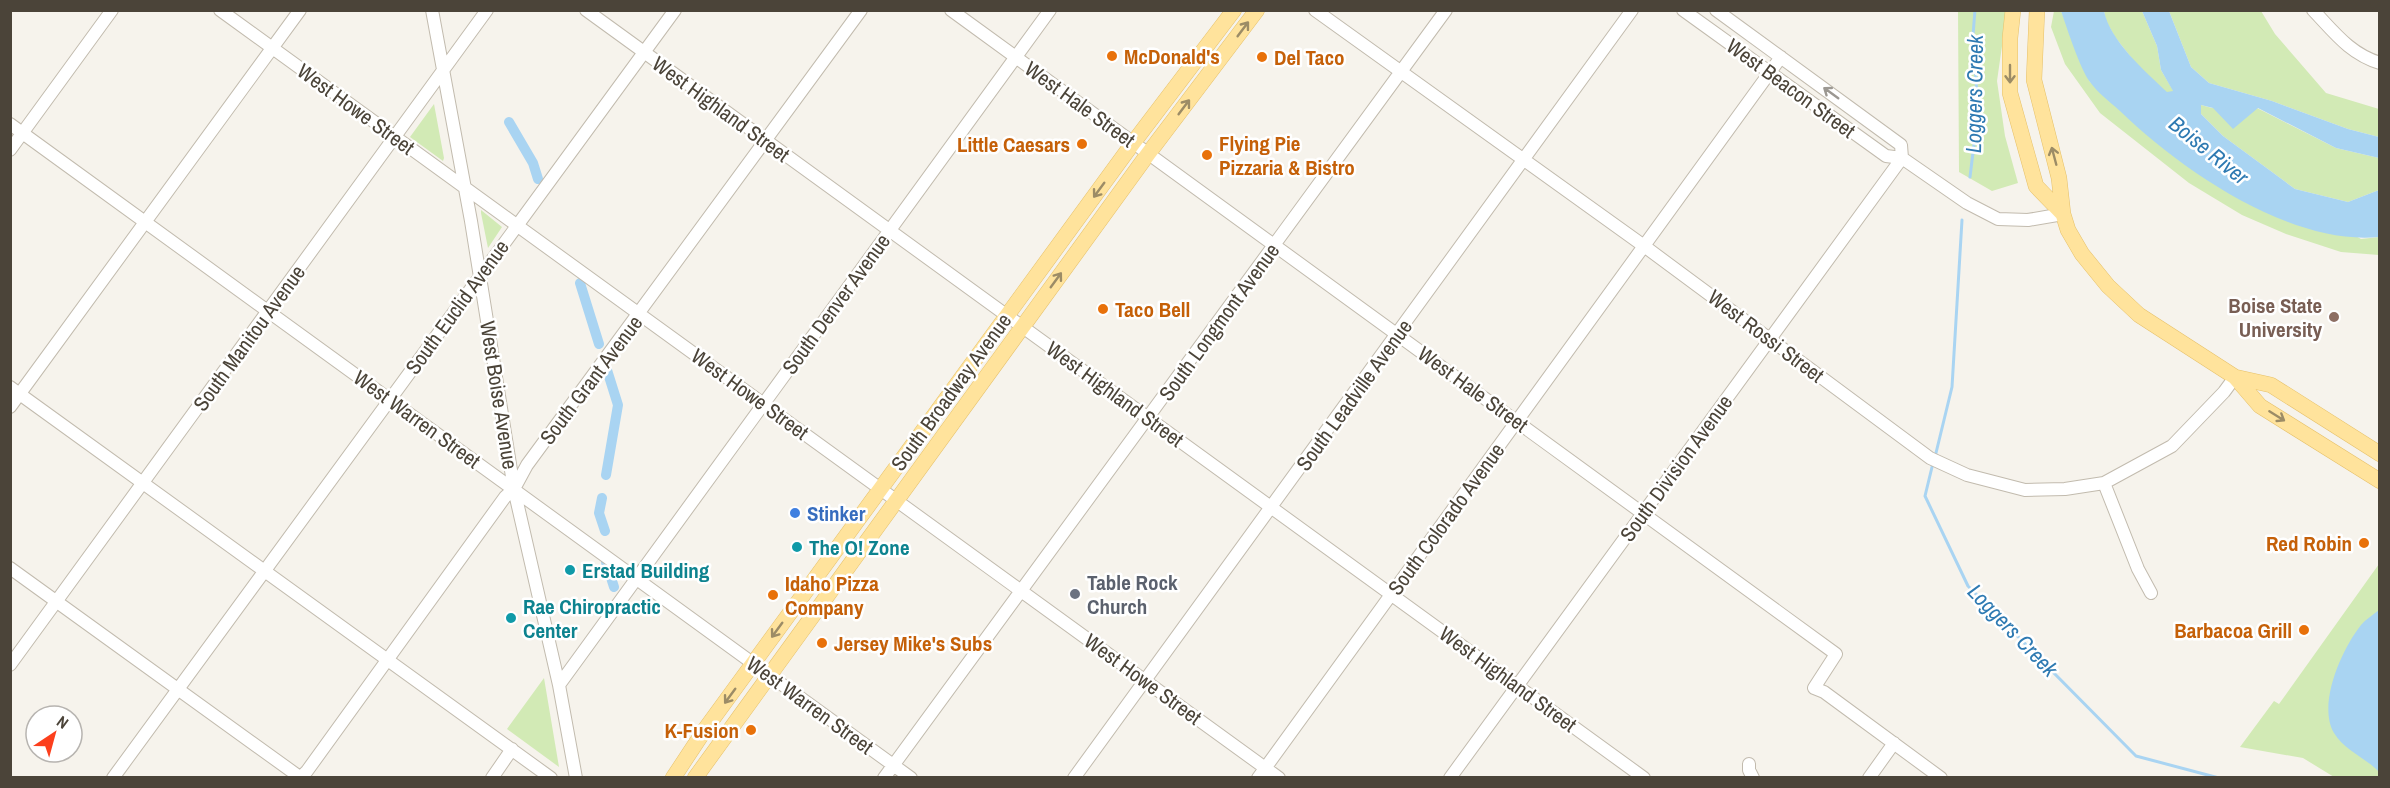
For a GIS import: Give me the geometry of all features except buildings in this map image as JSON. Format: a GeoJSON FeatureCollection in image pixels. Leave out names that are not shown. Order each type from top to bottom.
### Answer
{"type":"FeatureCollection","features":[{"type":"Feature","properties":{"kind":"main road","name":"South Broadway Avenue"},"geometry":{"type":"LineString","coordinates":[[673,777],[753,663],[1006,316],[1234,10]]}},
{"type":"Feature","properties":{"kind":"main road","name":"South Broadway Avenue"},"geometry":{"type":"LineString","coordinates":[[695,777],[1148,154],[1257,10]]}},
{"type":"Feature","properties":{"kind":"main road"},"geometry":{"type":"LineString","coordinates":[[2036,12],[2034,80],[2059,178],[2063,214],[2068,230],[2082,254],[2108,286],[2139,315],[2235,377],[2260,406],[2379,480]]}},
{"type":"Feature","properties":{"kind":"main road"},"geometry":{"type":"LineString","coordinates":[[2013,13],[2010,93],[2036,186],[2063,214]]}},
{"type":"Feature","properties":{"kind":"main road"},"geometry":{"type":"LineString","coordinates":[[2235,377],[2271,385],[2379,454]]}},
{"type":"Feature","properties":{"kind":"street"},"geometry":{"type":"LineString","coordinates":[[10,150],[112,10]]}},
{"type":"Feature","properties":{"kind":"street","name":"West Howe Street"},"geometry":{"type":"LineString","coordinates":[[220,10],[1145,680],[1262,773],[1279,777]]}},
{"type":"Feature","properties":{"kind":"street"},"geometry":{"type":"LineString","coordinates":[[10,407],[15,391],[146,222],[300,10]]}},
{"type":"Feature","properties":{"kind":"street","name":"West Boise Avenue"},"geometry":{"type":"LineString","coordinates":[[432,10],[490,333],[514,489],[559,685],[576,777]]}},
{"type":"Feature","properties":{"kind":"street","name":"South Manitou Avenue"},"geometry":{"type":"LineString","coordinates":[[10,665],[487,10]]}},
{"type":"Feature","properties":{"kind":"street","name":"West Highland Street"},"geometry":{"type":"LineString","coordinates":[[586,10],[1644,777]]}},
{"type":"Feature","properties":{"kind":"street","name":"South Euclid Avenue"},"geometry":{"type":"LineString","coordinates":[[113,777],[675,10]]}},
{"type":"Feature","properties":{"kind":"street","name":"South Grant Avenue"},"geometry":{"type":"LineString","coordinates":[[300,777],[505,497],[514,489],[527,465],[861,10]]}},
{"type":"Feature","properties":{"kind":"street","name":"West Hale Street"},"geometry":{"type":"LineString","coordinates":[[951,10],[1836,654],[1814,688],[1824,692],[1941,777]]}},
{"type":"Feature","properties":{"kind":"street","name":"South Denver Avenue"},"geometry":{"type":"LineString","coordinates":[[559,685],[1050,10]]}},
{"type":"Feature","properties":{"kind":"street","name":"West Rossi Street"},"geometry":{"type":"LineString","coordinates":[[1315,10],[1644,246],[1930,458],[1952,468],[1989,482],[2025,490],[2065,489],[2104,483],[2172,446],[2224,392],[2235,377]]}},
{"type":"Feature","properties":{"kind":"street","name":"South Longmont Avenue"},"geometry":{"type":"LineString","coordinates":[[885,777],[1446,10]]}},
{"type":"Feature","properties":{"kind":"street","name":"South Leadville Avenue"},"geometry":{"type":"LineString","coordinates":[[1074,777],[1262,517],[1271,508],[1524,162],[1632,10]]}},
{"type":"Feature","properties":{"kind":"street","name":"West Beacon Street"},"geometry":{"type":"LineString","coordinates":[[1683,10],[1886,156],[1902,158],[1967,203],[1998,219],[2028,220],[2063,214]]}},
{"type":"Feature","properties":{"kind":"street","name":"West Beacon Street"},"geometry":{"type":"LineString","coordinates":[[1716,10],[1901,146],[1902,158]]}},
{"type":"Feature","properties":{"kind":"street"},"geometry":{"type":"LineString","coordinates":[[2313,10],[2348,48],[2364,58],[2379,63]]}},
{"type":"Feature","properties":{"kind":"street","name":"South Colorado Avenue"},"geometry":{"type":"LineString","coordinates":[[1262,773],[1781,57]]}},
{"type":"Feature","properties":{"kind":"street","name":"West Warren Street"},"geometry":{"type":"LineString","coordinates":[[10,124],[911,777]]}},
{"type":"Feature","properties":{"kind":"street","name":"South Division Avenue"},"geometry":{"type":"LineString","coordinates":[[1450,777],[1902,158]]}},
{"type":"Feature","properties":{"kind":"street"},"geometry":{"type":"LineString","coordinates":[[15,391],[551,777]]}},
{"type":"Feature","properties":{"kind":"street"},"geometry":{"type":"LineString","coordinates":[[2104,483],[2138,569],[2151,593]]}},
{"type":"Feature","properties":{"kind":"street"},"geometry":{"type":"LineString","coordinates":[[10,568],[300,777]]}},
{"type":"Feature","properties":{"kind":"street"},"geometry":{"type":"LineString","coordinates":[[1869,777],[1894,743]]}},
{"type":"Feature","properties":{"kind":"street"},"geometry":{"type":"LineString","coordinates":[[492,777],[512,749]]}},
{"type":"Feature","properties":{"kind":"street"},"geometry":{"type":"LineString","coordinates":[[1749,764],[1749,771],[1753,777]]}},
{"type":"Feature","properties":{"kind":"green space"},"geometry":{"type":"Polygon","coordinates":[[[1958,11],[2007,11],[1997,81],[2005,136],[2018,183],[1992,191],[1959,172],[1958,11]]]}},
{"type":"Feature","properties":{"kind":"green space"},"geometry":{"type":"Polygon","coordinates":[[[2054,11],[2061,11],[2090,82],[2361,239],[2379,237],[2379,255],[2341,252],[2286,234],[2242,215],[2189,183],[2100,113],[2065,64],[2051,27],[2054,11]]]}},
{"type":"Feature","properties":{"kind":"green space"},"geometry":{"type":"Polygon","coordinates":[[[2104,11],[2142,11],[2157,46],[2161,70],[2174,92],[2166,92],[2141,70],[2115,37],[2106,21],[2104,11]]]}},
{"type":"Feature","properties":{"kind":"green space"},"geometry":{"type":"Polygon","coordinates":[[[2169,11],[2261,11],[2275,34],[2326,93],[2379,109],[2379,137],[2348,129],[2272,101],[2209,83],[2191,67],[2169,11]]]}},
{"type":"Feature","properties":{"kind":"green space"},"geometry":{"type":"Polygon","coordinates":[[[434,104],[444,158],[443,161],[410,137],[434,104]]]}},
{"type":"Feature","properties":{"kind":"green space"},"geometry":{"type":"Polygon","coordinates":[[[2201,105],[2212,108],[2257,108],[2336,148],[2379,158],[2379,190],[2348,202],[2295,189],[2223,136],[2201,114],[2201,105]]]}},
{"type":"Feature","properties":{"kind":"green space"},"geometry":{"type":"Polygon","coordinates":[[[481,210],[502,227],[488,248],[481,213],[481,210]]]}},
{"type":"Feature","properties":{"kind":"green space"},"geometry":{"type":"Polygon","coordinates":[[[2379,564],[2379,777],[2334,777],[2303,758],[2240,747],[2274,701],[2279,704],[2379,564]]]}},
{"type":"Feature","properties":{"kind":"green space"},"geometry":{"type":"Polygon","coordinates":[[[544,678],[559,767],[507,729],[544,678]]]}},
{"type":"Feature","properties":{"kind":"water","name":"Boise River"},"geometry":{"type":"Polygon","coordinates":[[[2061,11],[2104,11],[2113,33],[2121,44],[2167,92],[2173,91],[2161,70],[2157,46],[2142,11],[2169,11],[2191,67],[2209,83],[2272,101],[2348,129],[2379,137],[2379,158],[2336,148],[2258,108],[2233,129],[2213,108],[2201,105],[2201,114],[2223,136],[2295,189],[2348,202],[2379,190],[2379,237],[2345,237],[2274,217],[2239,200],[2174,157],[2100,94],[2090,82],[2078,58],[2061,11]]]}},
{"type":"Feature","properties":{"kind":"water"},"geometry":{"type":"Polygon","coordinates":[[[2379,610],[2379,772],[2338,739],[2330,721],[2328,707],[2334,677],[2346,648],[2361,625],[2379,610]]]}},
{"type":"Feature","properties":{"kind":"waterway","name":"Loggers Creek"},"geometry":{"type":"LineString","coordinates":[[1970,177],[1978,111],[1973,35],[1975,10]]}},
{"type":"Feature","properties":{"kind":"waterway"},"geometry":{"type":"LineString","coordinates":[[509,122],[533,163],[538,179]]}},
{"type":"Feature","properties":{"kind":"waterway","name":"Loggers Creek"},"geometry":{"type":"LineString","coordinates":[[1935,457],[1952,387],[1962,220]]}},
{"type":"Feature","properties":{"kind":"waterway"},"geometry":{"type":"LineString","coordinates":[[580,283],[599,344]]}},
{"type":"Feature","properties":{"kind":"waterway"},"geometry":{"type":"LineString","coordinates":[[606,475],[618,405],[607,370]]}},
{"type":"Feature","properties":{"kind":"waterway","name":"Loggers Creek"},"geometry":{"type":"LineString","coordinates":[[1933,463],[1925,496],[1968,586],[2136,756],[2219,778]]}},
{"type":"Feature","properties":{"kind":"waterway"},"geometry":{"type":"LineString","coordinates":[[602,498],[599,513],[605,531]]}},
{"type":"Feature","properties":{"kind":"waterway"},"geometry":{"type":"LineString","coordinates":[[606,562],[614,587]]}},
{"type":"Feature","properties":{"kind":"place","name":"McDonald's"},"geometry":{"type":"Point","coordinates":[1112,56]}},
{"type":"Feature","properties":{"kind":"place","name":"Del Taco"},"geometry":{"type":"Point","coordinates":[1262,57]}},
{"type":"Feature","properties":{"kind":"place","name":"Little Caesars"},"geometry":{"type":"Point","coordinates":[1082,144]}},
{"type":"Feature","properties":{"kind":"place","name":"Flying Pie Pizzaria & Bistro"},"geometry":{"type":"Point","coordinates":[1207,155]}},
{"type":"Feature","properties":{"kind":"place","name":"Taco Bell"},"geometry":{"type":"Point","coordinates":[1103,309]}},
{"type":"Feature","properties":{"kind":"place","name":"Boise State University"},"geometry":{"type":"Point","coordinates":[2334,317]}},
{"type":"Feature","properties":{"kind":"place","name":"Stinker"},"geometry":{"type":"Point","coordinates":[795,513]}},
{"type":"Feature","properties":{"kind":"place","name":"Red Robin"},"geometry":{"type":"Point","coordinates":[2364,543]}},
{"type":"Feature","properties":{"kind":"place","name":"The O! Zone"},"geometry":{"type":"Point","coordinates":[797,547]}},
{"type":"Feature","properties":{"kind":"place","name":"Erstad Building"},"geometry":{"type":"Point","coordinates":[570,570]}},
{"type":"Feature","properties":{"kind":"place","name":"Table Rock Church"},"geometry":{"type":"Point","coordinates":[1075,594]}},
{"type":"Feature","properties":{"kind":"place","name":"Idaho Pizza Company"},"geometry":{"type":"Point","coordinates":[773,595]}},
{"type":"Feature","properties":{"kind":"place","name":"Rae Chiropractic Center"},"geometry":{"type":"Point","coordinates":[511,618]}},
{"type":"Feature","properties":{"kind":"place","name":"Barbacoa Grill"},"geometry":{"type":"Point","coordinates":[2304,630]}},
{"type":"Feature","properties":{"kind":"place","name":"Jersey Mike's Subs"},"geometry":{"type":"Point","coordinates":[822,643]}},
{"type":"Feature","properties":{"kind":"place","name":"K-Fusion"},"geometry":{"type":"Point","coordinates":[751,730]}}]}
